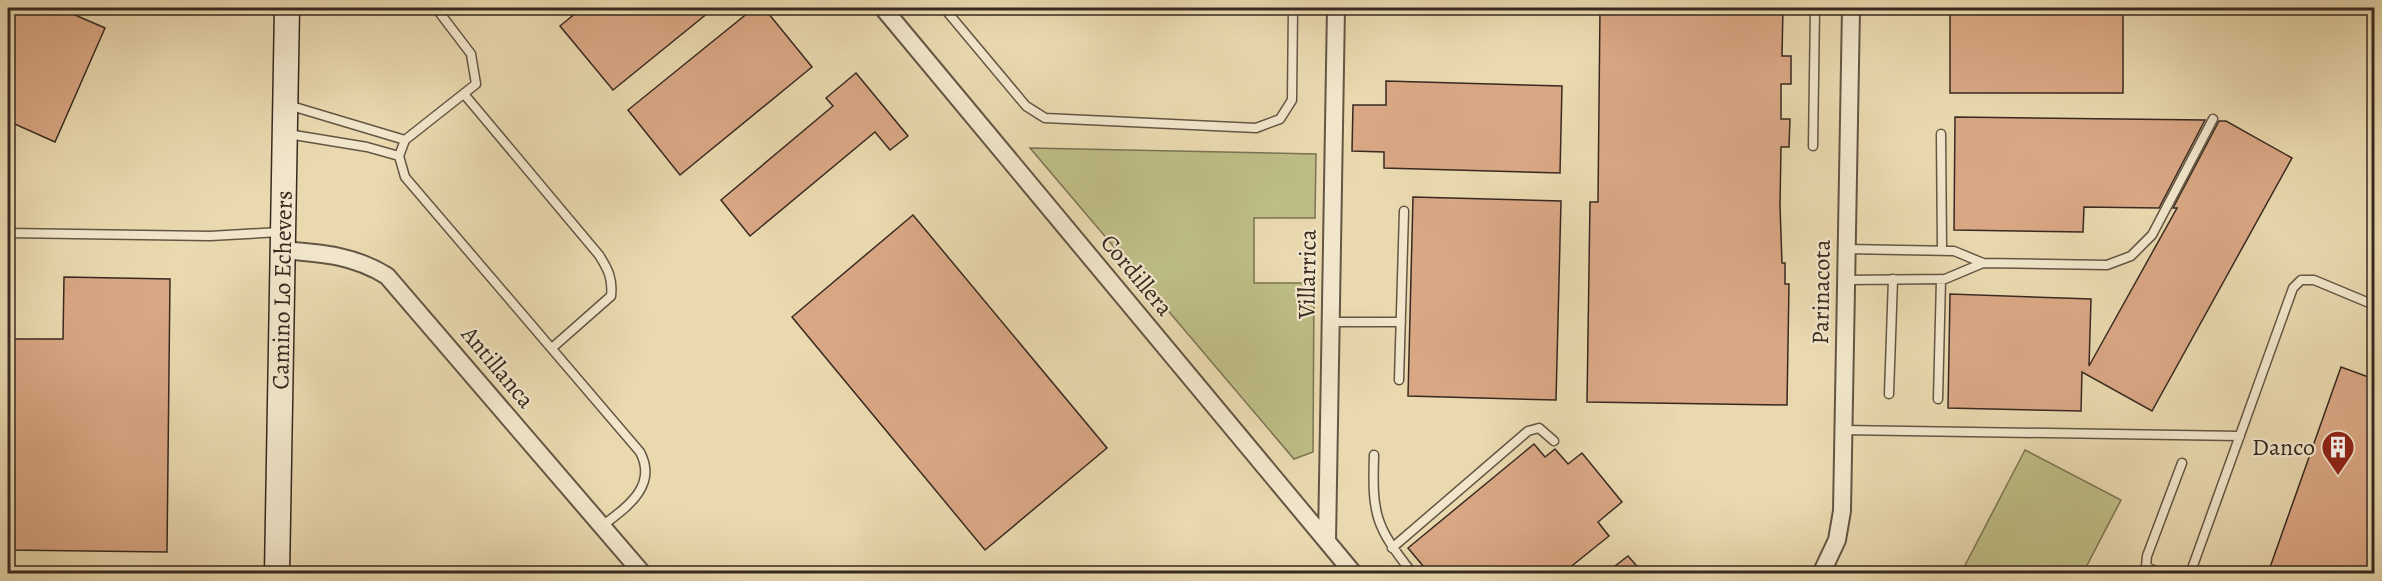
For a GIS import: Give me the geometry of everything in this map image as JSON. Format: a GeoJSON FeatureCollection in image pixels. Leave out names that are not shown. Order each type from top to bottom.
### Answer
{"type":"FeatureCollection","features":[{"type":"Feature","properties":{"kind":"main road","name":"Camino Lo Echevers"},"geometry":{"type":"LineString","coordinates":[[277,573],[287,8]]}},
{"type":"Feature","properties":{"kind":"street","name":"Cordillera"},"geometry":{"type":"LineString","coordinates":[[883,8],[1354,573]]}},
{"type":"Feature","properties":{"kind":"street","name":"Villarrica"},"geometry":{"type":"LineString","coordinates":[[1327,542],[1335,8]]}},
{"type":"Feature","properties":{"kind":"street","name":"Parinacota"},"geometry":{"type":"LineString","coordinates":[[1821,573],[1832,554],[1840,526],[1851,8]]}},
{"type":"Feature","properties":{"kind":"street","name":"Antillanca"},"geometry":{"type":"LineString","coordinates":[[283,241],[342,255],[371,266],[387,276],[643,573]]}},
{"type":"Feature","properties":{"kind":"lane"},"geometry":{"type":"LineString","coordinates":[[436,8],[471,54],[476,84],[405,140],[399,156],[405,177],[640,452],[646,462],[647,475],[638,494],[626,508],[602,526]]}},
{"type":"Feature","properties":{"kind":"lane"},"geometry":{"type":"LineString","coordinates":[[945,8],[1026,106],[1046,118],[1256,128],[1280,119],[1292,100],[1293,8]]}},
{"type":"Feature","properties":{"kind":"lane"},"geometry":{"type":"LineString","coordinates":[[1813,146],[1815,8]]}},
{"type":"Feature","properties":{"kind":"lane"},"geometry":{"type":"LineString","coordinates":[[464,94],[599,255],[609,271],[613,283],[611,296],[552,348]]}},
{"type":"Feature","properties":{"kind":"lane"},"geometry":{"type":"LineString","coordinates":[[285,104],[405,140]]}},
{"type":"Feature","properties":{"kind":"lane"},"geometry":{"type":"LineString","coordinates":[[1846,249],[1954,251],[1983,263],[2107,265],[2131,256],[2152,236],[2213,119]]}},
{"type":"Feature","properties":{"kind":"lane"},"geometry":{"type":"LineString","coordinates":[[284,134],[367,147],[399,156]]}},
{"type":"Feature","properties":{"kind":"lane"},"geometry":{"type":"LineString","coordinates":[[1941,134],[1942,250]]}},
{"type":"Feature","properties":{"kind":"lane"},"geometry":{"type":"LineString","coordinates":[[1399,380],[1404,211]]}},
{"type":"Feature","properties":{"kind":"lane"},"geometry":{"type":"LineString","coordinates":[[8,233],[210,236],[283,241]]}},
{"type":"Feature","properties":{"kind":"lane"},"geometry":{"type":"LineString","coordinates":[[1845,280],[1941,279],[1983,263]]}},
{"type":"Feature","properties":{"kind":"lane"},"geometry":{"type":"LineString","coordinates":[[1889,394],[1893,279]]}},
{"type":"Feature","properties":{"kind":"lane"},"geometry":{"type":"LineString","coordinates":[[1938,399],[1941,279]]}},
{"type":"Feature","properties":{"kind":"lane"},"geometry":{"type":"LineString","coordinates":[[2190,573],[2293,288],[2301,280],[2314,280],[2374,305]]}},
{"type":"Feature","properties":{"kind":"lane"},"geometry":{"type":"LineString","coordinates":[[1330,322],[1401,322]]}},
{"type":"Feature","properties":{"kind":"lane"},"geometry":{"type":"LineString","coordinates":[[1392,548],[1528,431],[1539,428],[1554,441]]}},
{"type":"Feature","properties":{"kind":"lane"},"geometry":{"type":"LineString","coordinates":[[1843,430],[2240,436]]}},
{"type":"Feature","properties":{"kind":"lane"},"geometry":{"type":"LineString","coordinates":[[1374,454],[1375,511],[1379,525],[1392,548],[1413,573]]}},
{"type":"Feature","properties":{"kind":"lane"},"geometry":{"type":"LineString","coordinates":[[2160,573],[2146,566],[2147,556],[2182,463]]}},
{"type":"Feature","properties":{"kind":"shaded area"},"geometry":{"type":"Polygon","coordinates":[[[1030,148],[1316,154],[1315,218],[1254,218],[1254,283],[1314,283],[1313,452],[1294,459],[1030,148]]]}},
{"type":"Feature","properties":{"kind":"shaded area"},"geometry":{"type":"Polygon","coordinates":[[[2025,450],[2121,500],[2083,573],[1961,573],[2025,450]]]}},
{"type":"Feature","properties":{"kind":"building"},"geometry":{"type":"Polygon","coordinates":[[[8,8],[59,8],[105,28],[55,142],[8,121],[8,8]]]}},
{"type":"Feature","properties":{"kind":"building"},"geometry":{"type":"Polygon","coordinates":[[[582,8],[714,8],[613,90],[560,26],[582,8]]]}},
{"type":"Feature","properties":{"kind":"building"},"geometry":{"type":"Polygon","coordinates":[[[754,8],[764,8],[812,67],[680,175],[628,110],[754,8]]]}},
{"type":"Feature","properties":{"kind":"building"},"geometry":{"type":"Polygon","coordinates":[[[1600,8],[1783,8],[1782,56],[1791,56],[1791,84],[1781,84],[1781,119],[1790,119],[1789,147],[1781,147],[1780,205],[1782,263],[1785,263],[1785,284],[1789,284],[1787,405],[1587,402],[1590,202],[1598,202],[1600,8]]]}},
{"type":"Feature","properties":{"kind":"building"},"geometry":{"type":"Polygon","coordinates":[[[1950,8],[2123,8],[2123,93],[1950,93],[1950,8]]]}},
{"type":"Feature","properties":{"kind":"building"},"geometry":{"type":"Polygon","coordinates":[[[856,73],[908,136],[890,150],[875,132],[750,236],[721,200],[833,106],[826,98],[856,73]]]}},
{"type":"Feature","properties":{"kind":"building"},"geometry":{"type":"Polygon","coordinates":[[[1386,81],[1562,86],[1560,173],[1384,168],[1384,152],[1352,151],[1353,105],[1386,105],[1386,81]]]}},
{"type":"Feature","properties":{"kind":"building"},"geometry":{"type":"Polygon","coordinates":[[[1955,117],[2205,120],[2159,208],[2084,207],[2083,232],[1954,230],[1955,117]]]}},
{"type":"Feature","properties":{"kind":"building"},"geometry":{"type":"Polygon","coordinates":[[[2219,121],[2226,121],[2292,158],[2152,411],[2082,372],[2081,411],[1948,408],[1950,294],[2091,299],[2089,366],[2177,208],[2173,208],[2219,121]]]}},
{"type":"Feature","properties":{"kind":"building"},"geometry":{"type":"Polygon","coordinates":[[[1413,197],[1561,201],[1556,400],[1408,396],[1413,197]]]}},
{"type":"Feature","properties":{"kind":"building"},"geometry":{"type":"Polygon","coordinates":[[[913,215],[1107,448],[985,550],[792,317],[913,215]]]}},
{"type":"Feature","properties":{"kind":"building"},"geometry":{"type":"Polygon","coordinates":[[[64,277],[170,279],[167,552],[8,550],[8,339],[63,339],[64,277]]]}},
{"type":"Feature","properties":{"kind":"building","name":"Danco"},"geometry":{"type":"Polygon","coordinates":[[[2341,367],[2374,379],[2374,573],[2268,573],[2341,367]]]}},
{"type":"Feature","properties":{"kind":"building"},"geometry":{"type":"Polygon","coordinates":[[[1534,444],[1545,457],[1555,449],[1568,464],[1582,453],[1622,502],[1598,522],[1609,536],[1563,573],[1429,573],[1408,548],[1534,444]]]}},
{"type":"Feature","properties":{"kind":"building"},"geometry":{"type":"Polygon","coordinates":[[[1628,556],[1643,573],[1606,573],[1628,556]]]}},
{"type":"Feature","properties":{"kind":"place","name":"Danco"},"geometry":{"type":"Point","coordinates":[2338,476]}}]}
